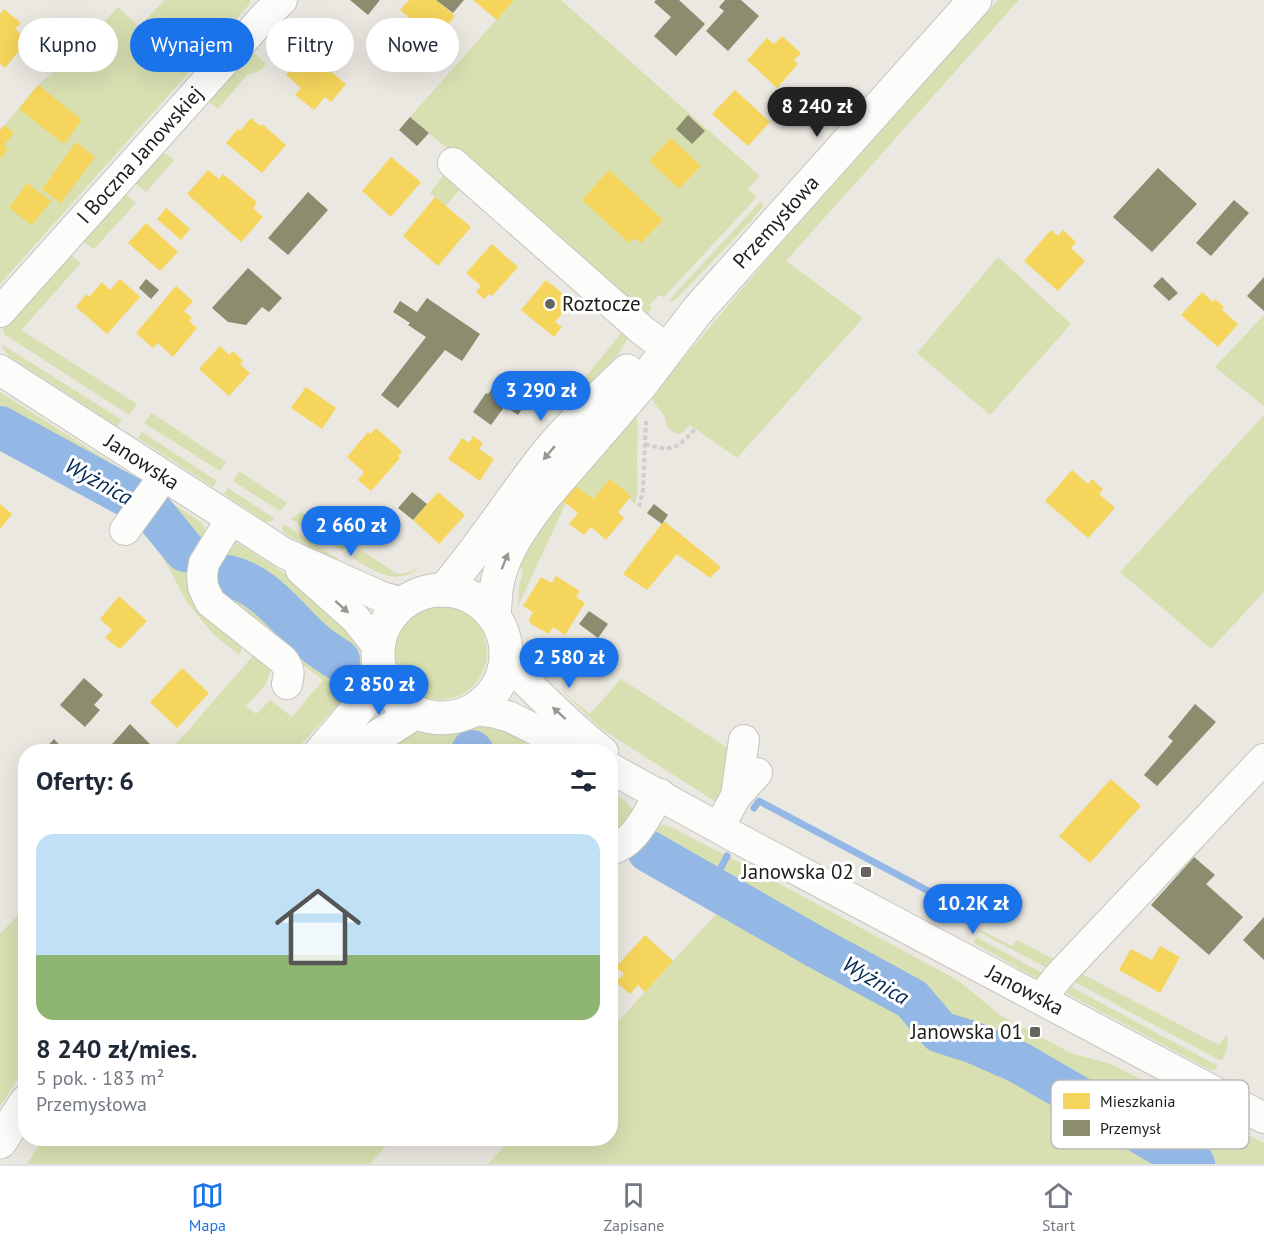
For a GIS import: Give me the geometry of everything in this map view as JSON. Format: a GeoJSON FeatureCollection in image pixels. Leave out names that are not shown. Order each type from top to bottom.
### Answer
{"type":"FeatureCollection","features":[{"type":"Feature","properties":{"kind":"main road","name":"Przemysłowa"},"geometry":{"type":"LineString","coordinates":[[494,617],[497,582],[510,549],[529,516],[631,396],[697,311],[975,0]]}},
{"type":"Feature","properties":{"kind":"main road","name":"Przemysłowa"},"geometry":{"type":"LineString","coordinates":[[444,590],[570,427],[657,342],[697,311]]}},
{"type":"Feature","properties":{"kind":"main road"},"geometry":{"type":"LineString","coordinates":[[444,590],[463,594],[481,603],[494,617],[503,635],[505,661],[502,676],[490,696],[471,711],[450,717],[427,716],[402,704],[391,692],[383,679],[378,647],[389,618],[403,603],[422,593],[444,590]]}},
{"type":"Feature","properties":{"kind":"main road"},"geometry":{"type":"LineString","coordinates":[[328,744],[383,679]]}},
{"type":"Feature","properties":{"kind":"main road"},"geometry":{"type":"LineString","coordinates":[[366,744],[416,712]]}},
{"type":"Feature","properties":{"kind":"main road"},"geometry":{"type":"LineString","coordinates":[[0,1142],[18,1114]]}},
{"type":"Feature","properties":{"kind":"street","name":"I Boczna Janowskiej"},"geometry":{"type":"LineString","coordinates":[[0,312],[264,17],[282,0]]}},
{"type":"Feature","properties":{"kind":"street"},"geometry":{"type":"LineString","coordinates":[[453,163],[657,342]]}},
{"type":"Feature","properties":{"kind":"street","name":"Janowska"},"geometry":{"type":"LineString","coordinates":[[0,370],[144,503],[231,519],[284,553],[382,597],[403,603]]}},
{"type":"Feature","properties":{"kind":"street"},"geometry":{"type":"LineString","coordinates":[[231,519],[204,563],[203,587],[210,602],[283,660],[289,668],[287,684]]}},
{"type":"Feature","properties":{"kind":"street","name":"Janowska"},"geometry":{"type":"LineString","coordinates":[[284,553],[355,618],[378,647]]}},
{"type":"Feature","properties":{"kind":"street"},"geometry":{"type":"LineString","coordinates":[[505,661],[593,744]]}},
{"type":"Feature","properties":{"kind":"street"},"geometry":{"type":"LineString","coordinates":[[471,711],[492,712],[510,717],[564,744]]}},
{"type":"Feature","properties":{"kind":"street"},"geometry":{"type":"LineString","coordinates":[[736,796],[744,740]]}},
{"type":"Feature","properties":{"kind":"street"},"geometry":{"type":"LineString","coordinates":[[1041,999],[1264,759]]}},
{"type":"Feature","properties":{"kind":"street","name":"Janowska"},"geometry":{"type":"LineString","coordinates":[[618,763],[660,794]]}},
{"type":"Feature","properties":{"kind":"street","name":"Janowska"},"geometry":{"type":"LineString","coordinates":[[618,772],[1193,1080]]}},
{"type":"Feature","properties":{"kind":"street"},"geometry":{"type":"LineString","coordinates":[[719,827],[736,796],[757,773]]}},
{"type":"Feature","properties":{"kind":"street"},"geometry":{"type":"LineString","coordinates":[[618,848],[639,828],[660,794]]}},
{"type":"Feature","properties":{"kind":"street","name":"Janowska"},"geometry":{"type":"LineString","coordinates":[[1249,1110],[1264,1118]]}},
{"type":"Feature","properties":{"kind":"path"},"geometry":{"type":"LineString","coordinates":[[631,396],[642,406],[646,418],[643,490],[639,507]]}},
{"type":"Feature","properties":{"kind":"path"},"geometry":{"type":"LineString","coordinates":[[645,444],[671,448],[684,441],[695,429]]}},
{"type":"Feature","properties":{"kind":"green space"},"geometry":{"type":"Polygon","coordinates":[[[164,0],[251,0],[237,18],[147,18],[164,0]]]}},
{"type":"Feature","properties":{"kind":"green space"},"geometry":{"type":"Polygon","coordinates":[[[514,0],[561,0],[760,176],[748,189],[757,197],[664,297],[659,295],[649,305],[652,309],[643,319],[410,117],[450,72],[459,72],[459,62],[514,0]]]}},
{"type":"Feature","properties":{"kind":"green space"},"geometry":{"type":"Polygon","coordinates":[[[998,0],[1019,0],[786,261],[863,318],[737,458],[690,425],[682,433],[677,434],[668,428],[664,415],[654,403],[652,395],[777,248],[998,0]]]}},
{"type":"Feature","properties":{"kind":"green space"},"geometry":{"type":"Polygon","coordinates":[[[118,7],[130,18],[130,72],[189,72],[0,284],[0,131],[38,85],[53,72],[118,72],[118,18],[108,18],[118,7]]]}},
{"type":"Feature","properties":{"kind":"green space"},"geometry":{"type":"Polygon","coordinates":[[[254,53],[266,64],[260,71],[247,75],[218,109],[206,99],[230,72],[254,72],[254,53]]]}},
{"type":"Feature","properties":{"kind":"green space"},"geometry":{"type":"Polygon","coordinates":[[[163,152],[174,160],[146,192],[135,183],[163,152]]]}},
{"type":"Feature","properties":{"kind":"green space"},"geometry":{"type":"Polygon","coordinates":[[[449,168],[462,186],[446,206],[430,193],[449,168]]]}},
{"type":"Feature","properties":{"kind":"green space"},"geometry":{"type":"Polygon","coordinates":[[[124,193],[136,203],[94,249],[83,239],[124,193]]]}},
{"type":"Feature","properties":{"kind":"green space"},"geometry":{"type":"Polygon","coordinates":[[[761,201],[763,206],[749,223],[676,299],[669,300],[761,201]]]}},
{"type":"Feature","properties":{"kind":"green space"},"geometry":{"type":"Polygon","coordinates":[[[70,254],[81,263],[21,330],[137,404],[129,415],[4,334],[4,327],[65,255],[70,254]]]}},
{"type":"Feature","properties":{"kind":"green space"},"geometry":{"type":"Polygon","coordinates":[[[998,257],[1071,324],[990,415],[917,353],[998,257]]]}},
{"type":"Feature","properties":{"kind":"green space"},"geometry":{"type":"Polygon","coordinates":[[[1264,315],[1264,406],[1215,367],[1264,315]]]}},
{"type":"Feature","properties":{"kind":"green space"},"geometry":{"type":"Polygon","coordinates":[[[627,326],[631,332],[620,352],[570,406],[565,402],[627,326]]]}},
{"type":"Feature","properties":{"kind":"green space"},"geometry":{"type":"Polygon","coordinates":[[[3,345],[122,420],[117,426],[9,356],[3,349],[3,345]]]}},
{"type":"Feature","properties":{"kind":"green space"},"geometry":{"type":"Polygon","coordinates":[[[0,392],[146,485],[139,500],[0,424],[0,392]]]}},
{"type":"Feature","properties":{"kind":"green space"},"geometry":{"type":"Polygon","coordinates":[[[635,409],[638,435],[635,504],[629,499],[631,496],[610,479],[593,499],[570,482],[635,409]]]}},
{"type":"Feature","properties":{"kind":"green space"},"geometry":{"type":"Polygon","coordinates":[[[152,413],[226,462],[220,471],[144,423],[152,413]]]}},
{"type":"Feature","properties":{"kind":"green space"},"geometry":{"type":"Polygon","coordinates":[[[1264,415],[1264,592],[1211,649],[1120,572],[1264,415]]]}},
{"type":"Feature","properties":{"kind":"green space"},"geometry":{"type":"Polygon","coordinates":[[[142,432],[217,481],[213,487],[138,438],[142,432]]]}},
{"type":"Feature","properties":{"kind":"green space"},"geometry":{"type":"Polygon","coordinates":[[[239,471],[287,503],[280,511],[233,481],[239,471]]]}},
{"type":"Feature","properties":{"kind":"green space"},"geometry":{"type":"Polygon","coordinates":[[[228,488],[274,518],[271,522],[266,522],[224,494],[228,488]]]}},
{"type":"Feature","properties":{"kind":"green space"},"geometry":{"type":"Polygon","coordinates":[[[160,495],[201,522],[207,532],[198,559],[241,643],[239,655],[212,633],[187,602],[143,521],[160,495]]]}},
{"type":"Feature","properties":{"kind":"green space"},"geometry":{"type":"Polygon","coordinates":[[[558,497],[566,503],[518,606],[523,570],[515,564],[558,497]]]}},
{"type":"Feature","properties":{"kind":"green space"},"geometry":{"type":"Polygon","coordinates":[[[301,512],[349,542],[342,551],[291,519],[301,512]]]}},
{"type":"Feature","properties":{"kind":"green space"},"geometry":{"type":"Polygon","coordinates":[[[284,524],[338,559],[332,561],[284,533],[282,528],[284,524]]]}},
{"type":"Feature","properties":{"kind":"green space"},"geometry":{"type":"Polygon","coordinates":[[[230,541],[237,543],[294,579],[356,638],[361,668],[351,697],[347,695],[302,744],[176,744],[255,655],[269,664],[270,670],[264,687],[246,706],[256,714],[270,700],[292,717],[323,680],[225,606],[210,586],[230,541]]]}},
{"type":"Feature","properties":{"kind":"green space"},"geometry":{"type":"Polygon","coordinates":[[[360,549],[397,574],[418,568],[402,576],[385,575],[353,558],[360,549]]]}},
{"type":"Feature","properties":{"kind":"green space"},"geometry":{"type":"Polygon","coordinates":[[[439,604],[457,608],[473,618],[483,634],[487,652],[483,670],[473,686],[457,696],[439,700],[421,696],[405,686],[395,670],[391,652],[395,634],[405,618],[421,608],[439,604]]]}},
{"type":"Feature","properties":{"kind":"green space"},"geometry":{"type":"Polygon","coordinates":[[[621,679],[731,750],[730,787],[716,802],[600,728],[561,690],[590,714],[621,679]]]}},
{"type":"Feature","properties":{"kind":"green space"},"geometry":{"type":"Polygon","coordinates":[[[485,724],[527,739],[525,744],[395,744],[412,733],[420,731],[448,731],[485,724]]]}},
{"type":"Feature","properties":{"kind":"green space"},"geometry":{"type":"Polygon","coordinates":[[[618,797],[632,809],[632,814],[618,832],[618,797]]]}},
{"type":"Feature","properties":{"kind":"green space"},"geometry":{"type":"Polygon","coordinates":[[[658,824],[671,827],[959,981],[1001,1016],[1071,1053],[1111,1064],[1142,1080],[1060,1080],[1018,1056],[945,1028],[915,994],[641,840],[658,824]]]}},
{"type":"Feature","properties":{"kind":"green space"},"geometry":{"type":"Polygon","coordinates":[[[726,903],[908,1004],[934,1037],[1005,1066],[1051,1090],[1051,1149],[1156,1149],[1182,1164],[488,1164],[505,1146],[618,1146],[618,1021],[726,903]]]}},
{"type":"Feature","properties":{"kind":"green space"},"geometry":{"type":"Polygon","coordinates":[[[18,915],[18,1079],[0,1106],[0,934],[18,915]]]}},
{"type":"Feature","properties":{"kind":"green space"},"geometry":{"type":"Polygon","coordinates":[[[979,929],[1012,946],[1017,940],[1059,962],[1049,969],[979,932],[979,929]]]}},
{"type":"Feature","properties":{"kind":"green space"},"geometry":{"type":"Polygon","coordinates":[[[976,937],[1048,976],[1040,980],[975,944],[976,937]]]}},
{"type":"Feature","properties":{"kind":"green space"},"geometry":{"type":"Polygon","coordinates":[[[1078,972],[1219,1045],[1226,1036],[1228,1037],[1227,1049],[1222,1060],[1073,981],[1078,972]]]}},
{"type":"Feature","properties":{"kind":"green space"},"geometry":{"type":"Polygon","coordinates":[[[1064,983],[1218,1066],[1210,1070],[1061,990],[1064,983]]]}},
{"type":"Feature","properties":{"kind":"green space"},"geometry":{"type":"Polygon","coordinates":[[[1249,1135],[1264,1143],[1264,1164],[1205,1164],[1179,1149],[1249,1149],[1249,1135]]]}},
{"type":"Feature","properties":{"kind":"green space"},"geometry":{"type":"Polygon","coordinates":[[[39,1146],[386,1146],[370,1164],[27,1164],[39,1146]]]}},
{"type":"Feature","properties":{"kind":"building: Mieszkania"},"geometry":{"type":"Polygon","coordinates":[[[409,0],[436,0],[455,16],[453,18],[410,18],[400,10],[409,0]]]}},
{"type":"Feature","properties":{"kind":"building: Mieszkania"},"geometry":{"type":"Polygon","coordinates":[[[473,0],[514,0],[497,20],[473,0]]]}},
{"type":"Feature","properties":{"kind":"building: Mieszkania"},"geometry":{"type":"Polygon","coordinates":[[[4,9],[18,21],[18,26],[15,29],[18,32],[18,52],[5,68],[0,64],[0,14],[4,9]]]}},
{"type":"Feature","properties":{"kind":"building: Mieszkania"},"geometry":{"type":"Polygon","coordinates":[[[782,36],[801,53],[794,60],[798,64],[777,88],[747,60],[767,38],[774,44],[782,36]]]}},
{"type":"Feature","properties":{"kind":"building: Mieszkania"},"geometry":{"type":"Polygon","coordinates":[[[288,72],[331,72],[346,84],[331,102],[325,97],[314,110],[295,95],[301,88],[286,75],[288,72]]]}},
{"type":"Feature","properties":{"kind":"building: Mieszkania"},"geometry":{"type":"Polygon","coordinates":[[[38,85],[82,120],[64,144],[19,109],[38,85]]]}},
{"type":"Feature","properties":{"kind":"building: Mieszkania"},"geometry":{"type":"Polygon","coordinates":[[[735,90],[770,122],[748,146],[712,114],[735,90]]]}},
{"type":"Feature","properties":{"kind":"building: Mieszkania"},"geometry":{"type":"Polygon","coordinates":[[[251,118],[260,126],[262,124],[286,145],[262,173],[226,143],[251,118]]]}},
{"type":"Feature","properties":{"kind":"building: Mieszkania"},"geometry":{"type":"Polygon","coordinates":[[[4,125],[14,133],[4,145],[8,149],[0,159],[0,130],[4,125]]]}},
{"type":"Feature","properties":{"kind":"building: Mieszkania"},"geometry":{"type":"Polygon","coordinates":[[[671,138],[701,166],[679,189],[649,161],[671,138]]]}},
{"type":"Feature","properties":{"kind":"building: Mieszkania"},"geometry":{"type":"Polygon","coordinates":[[[76,142],[95,157],[61,203],[42,189],[76,142]]]}},
{"type":"Feature","properties":{"kind":"building: Mieszkania"},"geometry":{"type":"Polygon","coordinates":[[[391,157],[421,182],[391,217],[362,191],[391,157]]]}},
{"type":"Feature","properties":{"kind":"building: Mieszkania"},"geometry":{"type":"Polygon","coordinates":[[[208,170],[219,179],[223,174],[257,202],[253,208],[263,217],[241,242],[187,194],[208,170]]]}},
{"type":"Feature","properties":{"kind":"building: Mieszkania"},"geometry":{"type":"Polygon","coordinates":[[[609,170],[663,220],[641,243],[635,238],[629,243],[582,200],[609,170]]]}},
{"type":"Feature","properties":{"kind":"building: Mieszkania"},"geometry":{"type":"Polygon","coordinates":[[[27,183],[51,201],[32,225],[9,208],[27,183]]]}},
{"type":"Feature","properties":{"kind":"building: Mieszkania"},"geometry":{"type":"Polygon","coordinates":[[[435,197],[471,227],[438,266],[403,236],[435,197]]]}},
{"type":"Feature","properties":{"kind":"building: Mieszkania"},"geometry":{"type":"Polygon","coordinates":[[[166,208],[190,229],[181,240],[157,219],[166,208]]]}},
{"type":"Feature","properties":{"kind":"building: Mieszkania"},"geometry":{"type":"Polygon","coordinates":[[[146,223],[178,252],[160,271],[128,243],[146,223]]]}},
{"type":"Feature","properties":{"kind":"building: Mieszkania"},"geometry":{"type":"Polygon","coordinates":[[[1051,230],[1058,236],[1063,230],[1076,242],[1071,248],[1085,261],[1058,291],[1024,261],[1051,230]]]}},
{"type":"Feature","properties":{"kind":"building: Mieszkania"},"geometry":{"type":"Polygon","coordinates":[[[492,244],[518,267],[492,296],[489,294],[484,299],[476,292],[481,286],[466,273],[492,244]]]}},
{"type":"Feature","properties":{"kind":"building: Mieszkania"},"geometry":{"type":"Polygon","coordinates":[[[120,279],[140,297],[107,334],[76,307],[86,294],[89,297],[102,282],[110,290],[120,279]]]}},
{"type":"Feature","properties":{"kind":"building: Mieszkania"},"geometry":{"type":"Polygon","coordinates":[[[546,280],[572,301],[555,322],[562,327],[554,337],[521,310],[546,280]]]}},
{"type":"Feature","properties":{"kind":"building: Mieszkania"},"geometry":{"type":"Polygon","coordinates":[[[176,286],[193,301],[184,311],[192,318],[189,321],[197,328],[173,357],[158,343],[153,348],[136,333],[176,286]]]}},
{"type":"Feature","properties":{"kind":"building: Mieszkania"},"geometry":{"type":"Polygon","coordinates":[[[1202,292],[1213,302],[1215,299],[1224,307],[1222,310],[1238,324],[1218,347],[1181,315],[1202,292]]]}},
{"type":"Feature","properties":{"kind":"building: Mieszkania"},"geometry":{"type":"Polygon","coordinates":[[[220,346],[229,355],[233,351],[243,361],[240,364],[250,373],[229,396],[199,369],[220,346]]]}},
{"type":"Feature","properties":{"kind":"building: Mieszkania"},"geometry":{"type":"Polygon","coordinates":[[[306,387],[336,408],[322,429],[291,408],[306,387]]]}},
{"type":"Feature","properties":{"kind":"building: Mieszkania"},"geometry":{"type":"Polygon","coordinates":[[[376,428],[402,451],[398,456],[400,458],[371,491],[358,480],[364,472],[347,457],[368,432],[371,434],[376,428]]]}},
{"type":"Feature","properties":{"kind":"building: Mieszkania"},"geometry":{"type":"Polygon","coordinates":[[[473,436],[483,443],[479,449],[494,459],[480,481],[448,459],[462,438],[469,443],[473,436]]]}},
{"type":"Feature","properties":{"kind":"building: Mieszkania"},"geometry":{"type":"Polygon","coordinates":[[[1072,470],[1088,484],[1092,479],[1103,489],[1099,494],[1115,508],[1088,538],[1045,501],[1072,470]]]}},
{"type":"Feature","properties":{"kind":"building: Mieszkania"},"geometry":{"type":"Polygon","coordinates":[[[610,479],[631,496],[618,512],[624,518],[606,540],[591,527],[584,535],[569,524],[578,513],[558,497],[570,482],[593,499],[610,479]]]}},
{"type":"Feature","properties":{"kind":"building: Mieszkania"},"geometry":{"type":"Polygon","coordinates":[[[438,492],[465,515],[439,544],[413,520],[438,492]]]}},
{"type":"Feature","properties":{"kind":"building: Mieszkania"},"geometry":{"type":"Polygon","coordinates":[[[0,504],[12,514],[0,529],[0,504]]]}},
{"type":"Feature","properties":{"kind":"building: Mieszkania"},"geometry":{"type":"Polygon","coordinates":[[[664,521],[721,567],[710,578],[677,554],[647,590],[623,574],[664,521]]]}},
{"type":"Feature","properties":{"kind":"building: Mieszkania"},"geometry":{"type":"Polygon","coordinates":[[[556,576],[580,591],[576,597],[585,603],[565,635],[553,627],[549,634],[531,624],[529,619],[533,612],[523,606],[541,577],[552,583],[556,576]]]}},
{"type":"Feature","properties":{"kind":"building: Mieszkania"},"geometry":{"type":"Polygon","coordinates":[[[119,596],[147,621],[120,649],[105,638],[112,630],[100,619],[119,596]]]}},
{"type":"Feature","properties":{"kind":"building: Mieszkania"},"geometry":{"type":"Polygon","coordinates":[[[182,668],[209,693],[177,728],[150,702],[182,668]]]}},
{"type":"Feature","properties":{"kind":"building: Mieszkania"},"geometry":{"type":"Polygon","coordinates":[[[1111,779],[1141,806],[1090,863],[1059,836],[1111,779]]]}},
{"type":"Feature","properties":{"kind":"building: Mieszkania"},"geometry":{"type":"Polygon","coordinates":[[[645,935],[673,961],[645,992],[638,985],[630,994],[618,984],[618,980],[624,974],[618,969],[618,965],[645,935]]]}},
{"type":"Feature","properties":{"kind":"building: Mieszkania"},"geometry":{"type":"Polygon","coordinates":[[[1160,946],[1180,957],[1160,993],[1119,970],[1131,949],[1152,960],[1160,946]]]}},
{"type":"Feature","properties":{"kind":"building: Przemysł"},"geometry":{"type":"Polygon","coordinates":[[[350,0],[380,0],[368,15],[350,0]]]}},
{"type":"Feature","properties":{"kind":"building: Przemysł"},"geometry":{"type":"Polygon","coordinates":[[[436,0],[464,0],[453,13],[436,0]]]}},
{"type":"Feature","properties":{"kind":"building: Przemysł"},"geometry":{"type":"Polygon","coordinates":[[[656,0],[679,0],[705,24],[676,56],[654,36],[671,17],[654,2],[656,0]]]}},
{"type":"Feature","properties":{"kind":"building: Przemysł"},"geometry":{"type":"Polygon","coordinates":[[[725,0],[741,0],[759,16],[728,51],[706,31],[724,11],[719,7],[725,0]]]}},
{"type":"Feature","properties":{"kind":"building: Przemysł"},"geometry":{"type":"Polygon","coordinates":[[[688,115],[705,131],[692,144],[676,129],[688,115]]]}},
{"type":"Feature","properties":{"kind":"building: Przemysł"},"geometry":{"type":"Polygon","coordinates":[[[410,117],[429,133],[417,146],[399,130],[410,117]]]}},
{"type":"Feature","properties":{"kind":"building: Przemysł"},"geometry":{"type":"Polygon","coordinates":[[[1158,168],[1197,204],[1152,252],[1113,217],[1158,168]]]}},
{"type":"Feature","properties":{"kind":"building: Przemysł"},"geometry":{"type":"Polygon","coordinates":[[[308,192],[328,210],[288,255],[268,238],[308,192]]]}},
{"type":"Feature","properties":{"kind":"building: Przemysł"},"geometry":{"type":"Polygon","coordinates":[[[1234,200],[1249,213],[1211,256],[1196,243],[1234,200]]]}},
{"type":"Feature","properties":{"kind":"building: Przemysł"},"geometry":{"type":"Polygon","coordinates":[[[248,268],[282,298],[269,312],[262,307],[246,325],[228,322],[212,308],[248,268]]]}},
{"type":"Feature","properties":{"kind":"building: Przemysł"},"geometry":{"type":"Polygon","coordinates":[[[1162,277],[1178,293],[1169,301],[1153,286],[1162,277]]]}},
{"type":"Feature","properties":{"kind":"building: Przemysł"},"geometry":{"type":"Polygon","coordinates":[[[1264,277],[1264,311],[1247,296],[1264,277]]]}},
{"type":"Feature","properties":{"kind":"building: Przemysł"},"geometry":{"type":"Polygon","coordinates":[[[146,279],[159,290],[151,299],[139,288],[146,279]]]}},
{"type":"Feature","properties":{"kind":"building: Przemysł"},"geometry":{"type":"Polygon","coordinates":[[[427,298],[480,334],[462,361],[445,350],[398,408],[381,395],[426,337],[393,312],[400,301],[417,312],[427,298]]]}},
{"type":"Feature","properties":{"kind":"building: Przemysł"},"geometry":{"type":"Polygon","coordinates":[[[501,376],[530,396],[518,415],[505,406],[491,425],[473,412],[501,376]]]}},
{"type":"Feature","properties":{"kind":"building: Przemysł"},"geometry":{"type":"Polygon","coordinates":[[[412,492],[427,504],[413,520],[398,508],[412,492]]]}},
{"type":"Feature","properties":{"kind":"building: Przemysł"},"geometry":{"type":"Polygon","coordinates":[[[654,504],[668,515],[662,524],[647,513],[654,504]]]}},
{"type":"Feature","properties":{"kind":"building: Przemysł"},"geometry":{"type":"Polygon","coordinates":[[[589,611],[608,624],[598,638],[579,624],[589,611]]]}},
{"type":"Feature","properties":{"kind":"building: Przemysł"},"geometry":{"type":"Polygon","coordinates":[[[84,678],[103,695],[94,705],[100,710],[85,727],[60,705],[84,678]]]}},
{"type":"Feature","properties":{"kind":"building: Przemysł"},"geometry":{"type":"Polygon","coordinates":[[[1195,704],[1216,722],[1157,786],[1144,775],[1173,741],[1168,737],[1195,704]]]}},
{"type":"Feature","properties":{"kind":"building: Przemysł"},"geometry":{"type":"Polygon","coordinates":[[[130,724],[150,744],[112,744],[130,724]]]}},
{"type":"Feature","properties":{"kind":"building: Przemysł"},"geometry":{"type":"Polygon","coordinates":[[[54,739],[59,744],[49,744],[54,739]]]}},
{"type":"Feature","properties":{"kind":"building: Przemysł"},"geometry":{"type":"Polygon","coordinates":[[[1194,857],[1215,875],[1206,884],[1243,917],[1209,955],[1151,905],[1194,857]]]}},
{"type":"Feature","properties":{"kind":"building: Przemysł"},"geometry":{"type":"Polygon","coordinates":[[[1264,917],[1264,960],[1243,940],[1264,917]]]}},
{"type":"Feature","properties":{"kind":"waterway","name":"Wyżnica"},"geometry":{"type":"LineString","coordinates":[[0,427],[153,512],[185,551]]}},
{"type":"Feature","properties":{"kind":"waterway","name":"Wyżnica"},"geometry":{"type":"LineString","coordinates":[[228,576],[241,580],[265,595],[316,644],[339,660]]}},
{"type":"Feature","properties":{"kind":"waterway"},"geometry":{"type":"LineString","coordinates":[[754,808],[759,801],[966,911]]}},
{"type":"Feature","properties":{"kind":"waterway","name":"Wyżnica"},"geometry":{"type":"LineString","coordinates":[[648,851],[912,999],[940,1032],[972,1042],[1018,1062],[1051,1081]]}},
{"type":"Feature","properties":{"kind":"waterway"},"geometry":{"type":"LineString","coordinates":[[711,887],[727,856]]}},
{"type":"Feature","properties":{"kind":"waterway","name":"Wyżnica"},"geometry":{"type":"LineString","coordinates":[[1168,1149],[1194,1164]]}},
{"type":"Feature","properties":{"kind":"place","name":"Roztocze"},"geometry":{"type":"Point","coordinates":[550,304]}},
{"type":"Feature","properties":{"kind":"place","name":"Janowska 02"},"geometry":{"type":"Point","coordinates":[866,872]}},
{"type":"Feature","properties":{"kind":"place","name":"Janowska 01"},"geometry":{"type":"Point","coordinates":[1035,1032]}}]}
